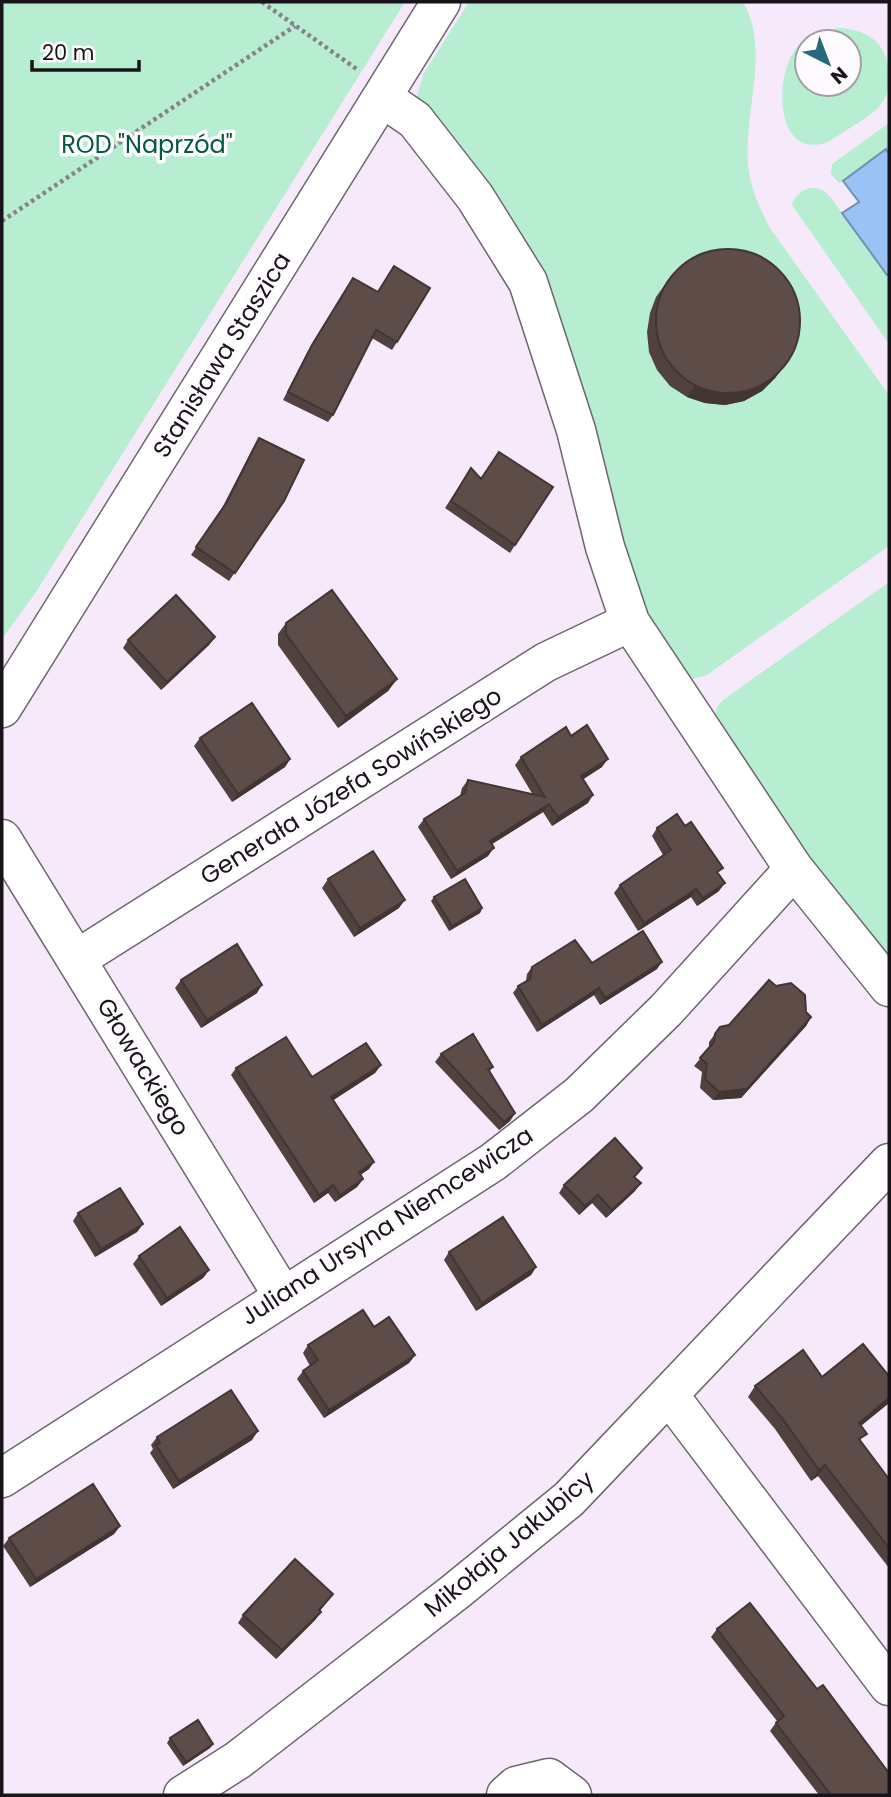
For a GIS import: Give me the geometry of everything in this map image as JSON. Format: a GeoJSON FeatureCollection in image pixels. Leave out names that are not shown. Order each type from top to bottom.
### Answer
{"type":"FeatureCollection","features":[{"type":"Feature","properties":{"kind":"street","name":"Stanisława Staszica"},"geometry":{"type":"LineString","coordinates":[[2,708],[375,87],[441,2]]}},
{"type":"Feature","properties":{"kind":"street"},"geometry":{"type":"LineString","coordinates":[[375,87],[415,120],[475,197],[528,282],[576,430],[605,547],[630,622],[794,869],[889,987]]}},
{"type":"Feature","properties":{"kind":"street","name":"Generała Józefa Sowińskiego"},"geometry":{"type":"LineString","coordinates":[[77,959],[547,662],[630,622]]}},
{"type":"Feature","properties":{"kind":"street","name":"Głowackiego"},"geometry":{"type":"LineString","coordinates":[[2,839],[283,1296]]}},
{"type":"Feature","properties":{"kind":"street","name":"Juliana Ursyna Niemcewicza"},"geometry":{"type":"LineString","coordinates":[[2,1478],[492,1162],[579,1096],[666,1010],[794,869]]}},
{"type":"Feature","properties":{"kind":"street","name":"Mikołaja Jakubicy"},"geometry":{"type":"LineString","coordinates":[[183,1795],[248,1752],[445,1600],[569,1499],[889,1163]]}},
{"type":"Feature","properties":{"kind":"street"},"geometry":{"type":"LineString","coordinates":[[669,1395],[889,1686]]}},
{"type":"Feature","properties":{"kind":"street"},"geometry":{"type":"LineString","coordinates":[[506,1795],[516,1787],[549,1778],[572,1795]]}},
{"type":"Feature","properties":{"kind":"path"},"geometry":{"type":"LineString","coordinates":[[262,2],[375,87]]}},
{"type":"Feature","properties":{"kind":"path"},"geometry":{"type":"LineString","coordinates":[[2,221],[295,26]]}},
{"type":"Feature","properties":{"kind":"green space","name":"ROD \"Naprzód\""},"geometry":{"type":"Polygon","coordinates":[[[2,2],[405,2],[36,592],[2,639],[2,2]]]}},
{"type":"Feature","properties":{"kind":"green space"},"geometry":{"type":"Polygon","coordinates":[[[469,2],[743,2],[751,21],[755,42],[756,63],[748,151],[749,172],[760,208],[770,228],[889,395],[889,546],[707,675],[693,679],[680,675],[651,634],[494,206],[417,96],[424,73],[469,2]]]}},
{"type":"Feature","properties":{"kind":"green space"},"geometry":{"type":"Polygon","coordinates":[[[863,34],[876,41],[886,56],[889,78],[885,97],[881,105],[867,117],[828,142],[810,145],[797,139],[788,127],[783,111],[782,93],[793,54],[793,98],[863,98],[863,34]]]}},
{"type":"Feature","properties":{"kind":"green space"},"geometry":{"type":"Polygon","coordinates":[[[889,123],[889,344],[792,205],[796,196],[809,188],[827,193],[842,213],[858,202],[843,181],[839,183],[831,174],[832,164],[889,123]]]}},
{"type":"Feature","properties":{"kind":"green space"},"geometry":{"type":"Polygon","coordinates":[[[889,582],[889,970],[802,862],[714,719],[717,707],[723,700],[889,582]]]}},
{"type":"Feature","properties":{"kind":"water"},"geometry":{"type":"Polygon","coordinates":[[[886,149],[889,154],[887,275],[842,213],[859,202],[843,181],[886,149]]]}},
{"type":"Feature","properties":{"kind":"building"},"geometry":{"type":"Polygon","coordinates":[[[728,249],[756,254],[779,270],[795,293],[800,321],[795,349],[779,372],[756,388],[728,393],[700,388],[677,372],[661,349],[656,321],[661,293],[677,270],[700,254],[728,249]]]}},
{"type":"Feature","properties":{"kind":"building"},"geometry":{"type":"Polygon","coordinates":[[[394,266],[430,288],[397,342],[376,330],[333,415],[288,392],[312,345],[353,278],[378,292],[394,266]]]}},
{"type":"Feature","properties":{"kind":"building"},"geometry":{"type":"Polygon","coordinates":[[[259,438],[304,460],[284,501],[235,573],[196,547],[227,502],[259,438]]]}},
{"type":"Feature","properties":{"kind":"building"},"geometry":{"type":"Polygon","coordinates":[[[499,452],[553,487],[515,545],[451,501],[471,468],[481,479],[499,452]]]}},
{"type":"Feature","properties":{"kind":"building"},"geometry":{"type":"Polygon","coordinates":[[[332,590],[397,679],[346,716],[286,634],[286,623],[332,590]]]}},
{"type":"Feature","properties":{"kind":"building"},"geometry":{"type":"Polygon","coordinates":[[[176,595],[215,637],[167,682],[128,640],[176,595]]]}},
{"type":"Feature","properties":{"kind":"building"},"geometry":{"type":"Polygon","coordinates":[[[252,703],[290,759],[238,794],[200,738],[252,703]]]}},
{"type":"Feature","properties":{"kind":"building"},"geometry":{"type":"Polygon","coordinates":[[[587,725],[608,759],[581,776],[593,795],[558,817],[549,804],[490,841],[494,848],[457,871],[424,819],[465,793],[468,780],[545,797],[521,757],[566,727],[571,736],[587,725]]]}},
{"type":"Feature","properties":{"kind":"building"},"geometry":{"type":"Polygon","coordinates":[[[677,814],[685,826],[691,822],[723,868],[717,872],[725,883],[703,898],[696,889],[644,923],[620,885],[671,850],[657,828],[677,814]]]}},
{"type":"Feature","properties":{"kind":"building"},"geometry":{"type":"Polygon","coordinates":[[[373,851],[405,900],[360,928],[328,879],[373,851]]]}},
{"type":"Feature","properties":{"kind":"building"},"geometry":{"type":"Polygon","coordinates":[[[465,879],[482,908],[452,926],[434,897],[465,879]]]}},
{"type":"Feature","properties":{"kind":"building"},"geometry":{"type":"Polygon","coordinates":[[[643,931],[662,962],[605,998],[599,988],[542,1025],[518,986],[530,979],[532,967],[575,940],[592,963],[643,931]]]}},
{"type":"Feature","properties":{"kind":"building"},"geometry":{"type":"Polygon","coordinates":[[[237,944],[262,985],[207,1020],[181,980],[237,944]]]}},
{"type":"Feature","properties":{"kind":"building"},"geometry":{"type":"Polygon","coordinates":[[[769,980],[776,986],[791,983],[805,995],[806,1012],[811,1017],[747,1089],[719,1092],[705,1079],[707,1064],[700,1058],[714,1042],[720,1027],[729,1025],[769,980]]]}},
{"type":"Feature","properties":{"kind":"building"},"geometry":{"type":"Polygon","coordinates":[[[473,1034],[493,1067],[488,1069],[515,1113],[504,1122],[441,1054],[473,1034]]]}},
{"type":"Feature","properties":{"kind":"building"},"geometry":{"type":"Polygon","coordinates":[[[286,1037],[312,1077],[366,1043],[381,1065],[331,1097],[374,1162],[359,1172],[363,1179],[340,1195],[333,1185],[319,1195],[236,1068],[286,1037]]]}},
{"type":"Feature","properties":{"kind":"building"},"geometry":{"type":"Polygon","coordinates":[[[615,1138],[642,1168],[634,1177],[641,1183],[612,1210],[598,1195],[585,1206],[564,1185],[615,1138]]]}},
{"type":"Feature","properties":{"kind":"building"},"geometry":{"type":"Polygon","coordinates":[[[120,1188],[143,1224],[101,1249],[78,1213],[120,1188]]]}},
{"type":"Feature","properties":{"kind":"building"},"geometry":{"type":"Polygon","coordinates":[[[503,1217],[536,1267],[482,1303],[449,1252],[503,1217]]]}},
{"type":"Feature","properties":{"kind":"building"},"geometry":{"type":"Polygon","coordinates":[[[180,1227],[209,1270],[167,1298],[139,1256],[180,1227]]]}},
{"type":"Feature","properties":{"kind":"building"},"geometry":{"type":"Polygon","coordinates":[[[363,1310],[374,1327],[389,1317],[415,1355],[329,1410],[303,1371],[318,1360],[308,1345],[363,1310]]]}},
{"type":"Feature","properties":{"kind":"building"},"geometry":{"type":"Polygon","coordinates":[[[863,1344],[889,1376],[889,1398],[859,1423],[867,1434],[859,1439],[889,1479],[889,1548],[825,1465],[819,1470],[755,1386],[803,1350],[822,1377],[863,1344]]]}},
{"type":"Feature","properties":{"kind":"building"},"geometry":{"type":"Polygon","coordinates":[[[231,1390],[258,1431],[179,1481],[156,1445],[160,1443],[157,1437],[231,1390]]]}},
{"type":"Feature","properties":{"kind":"building"},"geometry":{"type":"Polygon","coordinates":[[[93,1484],[120,1526],[36,1579],[9,1538],[93,1484]]]}},
{"type":"Feature","properties":{"kind":"building"},"geometry":{"type":"Polygon","coordinates":[[[295,1559],[333,1594],[319,1610],[321,1612],[282,1650],[243,1615],[295,1559]]]}},
{"type":"Feature","properties":{"kind":"building"},"geometry":{"type":"Polygon","coordinates":[[[750,1603],[817,1689],[823,1685],[889,1773],[889,1795],[831,1795],[776,1723],[784,1716],[717,1629],[750,1603]]]}},
{"type":"Feature","properties":{"kind":"building"},"geometry":{"type":"Polygon","coordinates":[[[198,1720],[213,1744],[186,1762],[170,1738],[198,1720]]]}}]}
